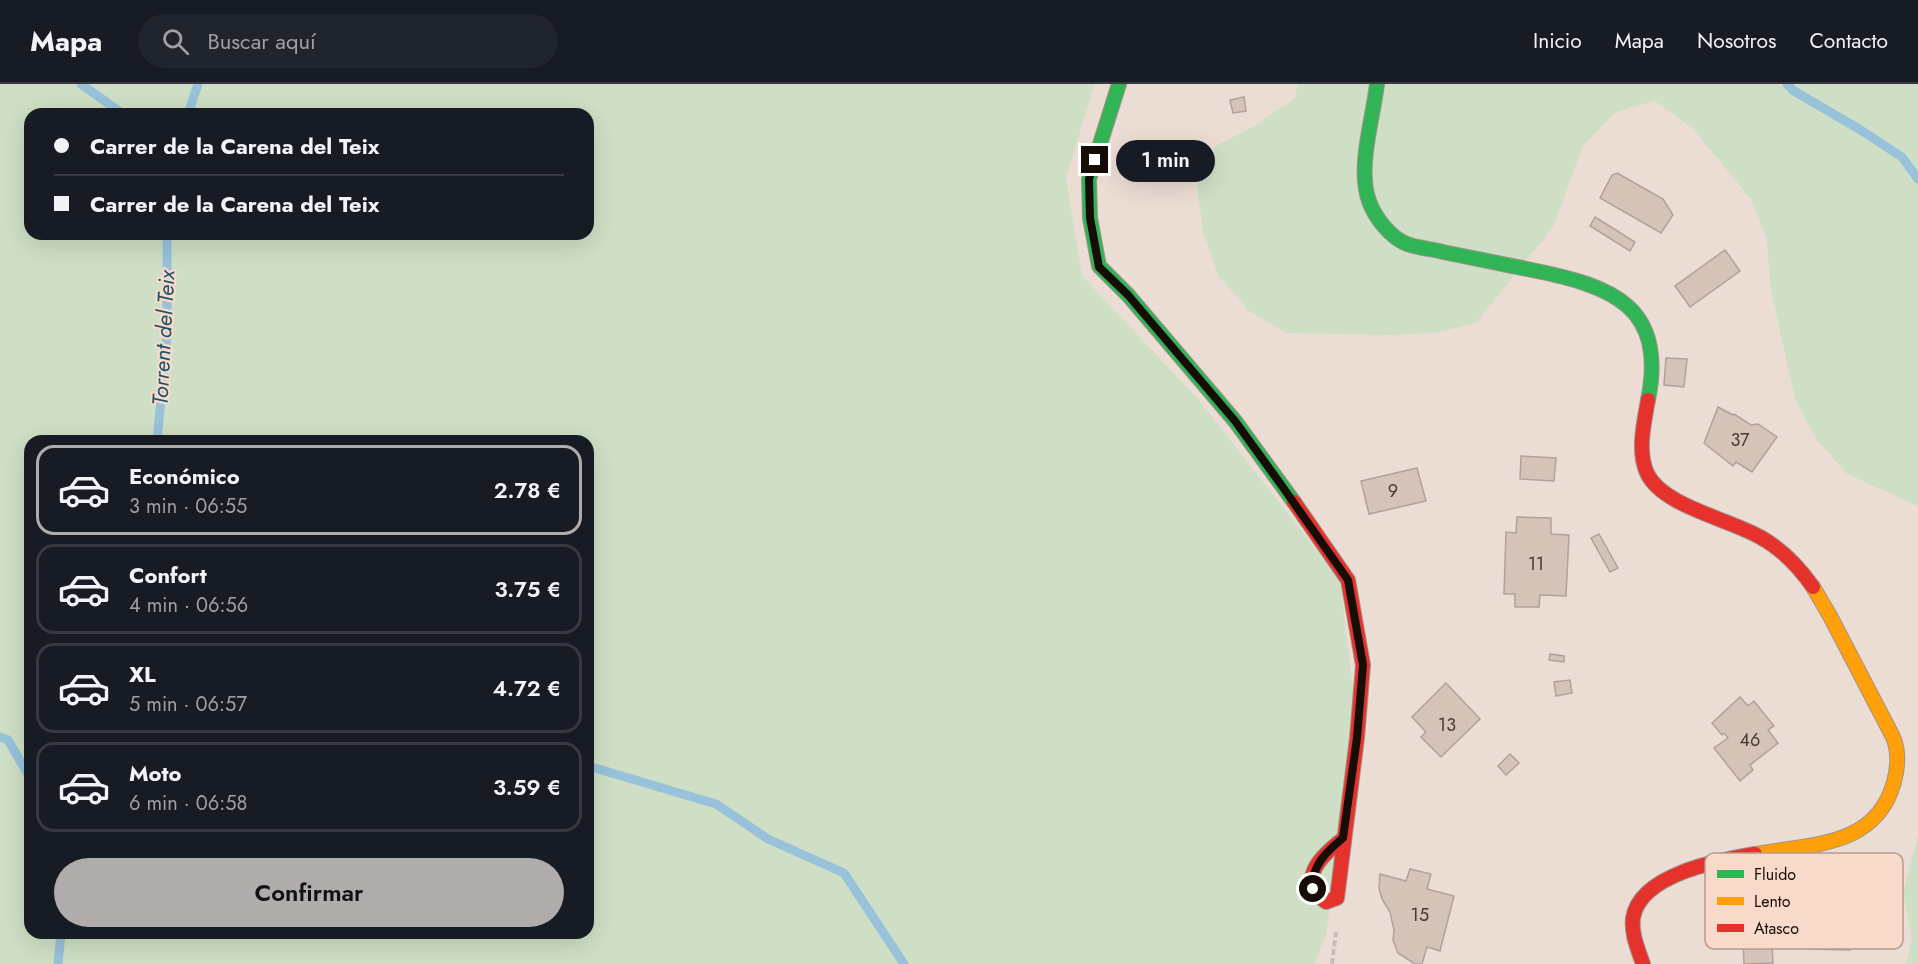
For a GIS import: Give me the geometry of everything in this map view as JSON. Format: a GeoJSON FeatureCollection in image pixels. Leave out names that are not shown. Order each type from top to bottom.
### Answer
{"type":"FeatureCollection","features":[{"type":"Feature","properties":{"kind":"street"},"geometry":{"type":"LineString","coordinates":[[1119,84],[1089,179],[1090,218],[1099,267],[1128,295],[1235,421],[1348,580],[1363,665],[1356,749],[1343,838]]}},
{"type":"Feature","properties":{"kind":"street"},"geometry":{"type":"LineString","coordinates":[[1377,84],[1364,163],[1365,188],[1373,212],[1388,230],[1406,244],[1573,278],[1606,290],[1634,310],[1647,331],[1652,356],[1652,376],[1642,445],[1642,464],[1650,480],[1662,493],[1756,533],[1791,559],[1805,574],[1820,598],[1897,747],[1896,781],[1890,797],[1865,826],[1845,837],[1823,843],[1764,853]]}},
{"type":"Feature","properties":{"kind":"street"},"geometry":{"type":"LineString","coordinates":[[1643,964],[1635,941],[1633,923],[1636,908],[1649,890],[1695,867],[1705,865]]}},
{"type":"Feature","properties":{"kind":"green space"},"geometry":{"type":"Polygon","coordinates":[[[0,84],[1094,84],[1066,179],[1082,276],[1198,399],[1340,580],[1357,721],[1326,935],[1315,964],[0,964],[0,84]]]}},
{"type":"Feature","properties":{"kind":"green space"},"geometry":{"type":"Polygon","coordinates":[[[1298,84],[1918,84],[1918,506],[1847,474],[1817,440],[1795,399],[1770,285],[1767,240],[1751,199],[1693,129],[1655,101],[1616,112],[1583,146],[1553,227],[1476,323],[1435,333],[1388,335],[1287,333],[1249,311],[1218,275],[1203,232],[1197,185],[1215,146],[1256,125],[1295,98],[1298,84]]]}},
{"type":"Feature","properties":{"kind":"green space"},"geometry":{"type":"Polygon","coordinates":[[[1918,836],[1918,964],[1906,964],[1912,938],[1903,893],[1918,836]]]}},
{"type":"Feature","properties":{"kind":"building"},"geometry":{"type":"Polygon","coordinates":[[[1244,97],[1246,111],[1233,113],[1230,100],[1244,97]]]}},
{"type":"Feature","properties":{"kind":"building"},"geometry":{"type":"Polygon","coordinates":[[[1617,173],[1663,199],[1673,215],[1661,233],[1600,198],[1612,175],[1617,173]]]}},
{"type":"Feature","properties":{"kind":"building"},"geometry":{"type":"Polygon","coordinates":[[[1595,217],[1635,242],[1630,251],[1590,226],[1595,217]]]}},
{"type":"Feature","properties":{"kind":"building"},"geometry":{"type":"Polygon","coordinates":[[[1725,250],[1740,271],[1690,307],[1675,286],[1725,250]]]}},
{"type":"Feature","properties":{"kind":"building"},"geometry":{"type":"Polygon","coordinates":[[[1666,358],[1687,359],[1684,387],[1664,385],[1666,358]]]}},
{"type":"Feature","properties":{"kind":"building"},"geometry":{"type":"Polygon","coordinates":[[[1718,407],[1751,425],[1758,424],[1777,437],[1752,472],[1736,462],[1733,466],[1704,443],[1718,407]]]}},
{"type":"Feature","properties":{"kind":"building"},"geometry":{"type":"Polygon","coordinates":[[[1521,456],[1556,458],[1554,481],[1520,479],[1521,456]]]}},
{"type":"Feature","properties":{"kind":"building"},"geometry":{"type":"Polygon","coordinates":[[[1417,468],[1426,501],[1369,514],[1361,481],[1417,468]]]}},
{"type":"Feature","properties":{"kind":"building"},"geometry":{"type":"Polygon","coordinates":[[[1517,517],[1551,518],[1551,534],[1569,535],[1566,596],[1540,595],[1539,607],[1515,607],[1515,594],[1504,594],[1506,532],[1516,533],[1517,517]]]}},
{"type":"Feature","properties":{"kind":"building"},"geometry":{"type":"Polygon","coordinates":[[[1599,534],[1618,568],[1610,572],[1591,538],[1599,534]]]}},
{"type":"Feature","properties":{"kind":"building"},"geometry":{"type":"Polygon","coordinates":[[[1550,654],[1564,656],[1564,662],[1549,660],[1550,654]]]}},
{"type":"Feature","properties":{"kind":"building"},"geometry":{"type":"Polygon","coordinates":[[[1570,680],[1572,693],[1556,696],[1554,682],[1570,680]]]}},
{"type":"Feature","properties":{"kind":"building"},"geometry":{"type":"Polygon","coordinates":[[[1446,683],[1480,719],[1441,757],[1421,737],[1426,732],[1412,717],[1446,683]]]}},
{"type":"Feature","properties":{"kind":"building"},"geometry":{"type":"Polygon","coordinates":[[[1740,697],[1748,706],[1754,701],[1774,726],[1768,730],[1778,743],[1750,765],[1753,770],[1740,781],[1714,748],[1728,738],[1724,733],[1722,735],[1712,723],[1740,697]]]}},
{"type":"Feature","properties":{"kind":"building"},"geometry":{"type":"Polygon","coordinates":[[[1510,754],[1519,763],[1506,775],[1498,766],[1510,754]]]}},
{"type":"Feature","properties":{"kind":"building"},"geometry":{"type":"Polygon","coordinates":[[[1410,869],[1431,874],[1427,889],[1454,896],[1440,951],[1427,947],[1422,964],[1415,964],[1398,953],[1393,940],[1394,930],[1390,912],[1382,899],[1379,888],[1380,874],[1406,881],[1410,869]]]}},
{"type":"Feature","properties":{"kind":"building"},"geometry":{"type":"Polygon","coordinates":[[[1743,949],[1772,949],[1773,963],[1744,964],[1743,949]]]}},
{"type":"Feature","properties":{"kind":"waterway"},"geometry":{"type":"LineString","coordinates":[[81,84],[115,108]]}},
{"type":"Feature","properties":{"kind":"waterway","name":"Torrent del Teix"},"geometry":{"type":"LineString","coordinates":[[190,108],[198,84]]}},
{"type":"Feature","properties":{"kind":"waterway"},"geometry":{"type":"LineString","coordinates":[[1787,84],[1794,91],[1902,157],[1918,179]]}},
{"type":"Feature","properties":{"kind":"waterway","name":"Torrent del Teix"},"geometry":{"type":"LineString","coordinates":[[158,435],[167,336],[167,240]]}},
{"type":"Feature","properties":{"kind":"waterway"},"geometry":{"type":"LineString","coordinates":[[0,737],[8,740],[24,768]]}},
{"type":"Feature","properties":{"kind":"waterway"},"geometry":{"type":"LineString","coordinates":[[594,768],[716,804],[768,839],[844,873],[904,964]]}},
{"type":"Feature","properties":{"kind":"waterway","name":"Torrent del Teix"},"geometry":{"type":"LineString","coordinates":[[58,964],[60,939]]}},
{"type":"Feature","properties":{"kind":"traffic: fast"},"geometry":{"type":"LineString","coordinates":[[1119,84],[1089,179],[1090,218],[1099,266],[1128,295],[1235,421],[1294,502]]}},
{"type":"Feature","properties":{"kind":"traffic: fast"},"geometry":{"type":"LineString","coordinates":[[1377,84],[1367,143],[1365,174],[1369,201],[1384,227],[1395,237],[1411,245],[1561,276],[1609,293],[1627,306],[1641,322],[1649,342],[1652,368],[1648,400]]}},
{"type":"Feature","properties":{"kind":"traffic: slow"},"geometry":{"type":"LineString","coordinates":[[1761,853],[1818,844],[1857,831],[1872,820],[1885,804],[1894,782],[1897,753],[1893,737],[1813,587]]}},
{"type":"Feature","properties":{"kind":"traffic: jam"},"geometry":{"type":"LineString","coordinates":[[1648,400],[1642,437],[1642,456],[1647,473],[1655,484],[1681,503],[1747,530],[1776,547],[1802,572],[1813,587]]}},
{"type":"Feature","properties":{"kind":"traffic: jam"},"geometry":{"type":"LineString","coordinates":[[1294,502],[1348,580],[1363,665],[1357,738],[1337,898],[1326,902],[1317,893],[1312,876],[1320,860],[1343,839]]}},
{"type":"Feature","properties":{"kind":"traffic: jam"},"geometry":{"type":"LineString","coordinates":[[1643,964],[1634,936],[1633,924],[1639,903],[1650,890],[1665,880],[1705,864]]}},
{"type":"Feature","properties":{"kind":"route"},"geometry":{"type":"LineString","coordinates":[[1095,160],[1089,179],[1090,218],[1099,267],[1128,295],[1235,421],[1348,580],[1363,665],[1357,738],[1343,838],[1322,856],[1312,879],[1313,889]]}}]}
